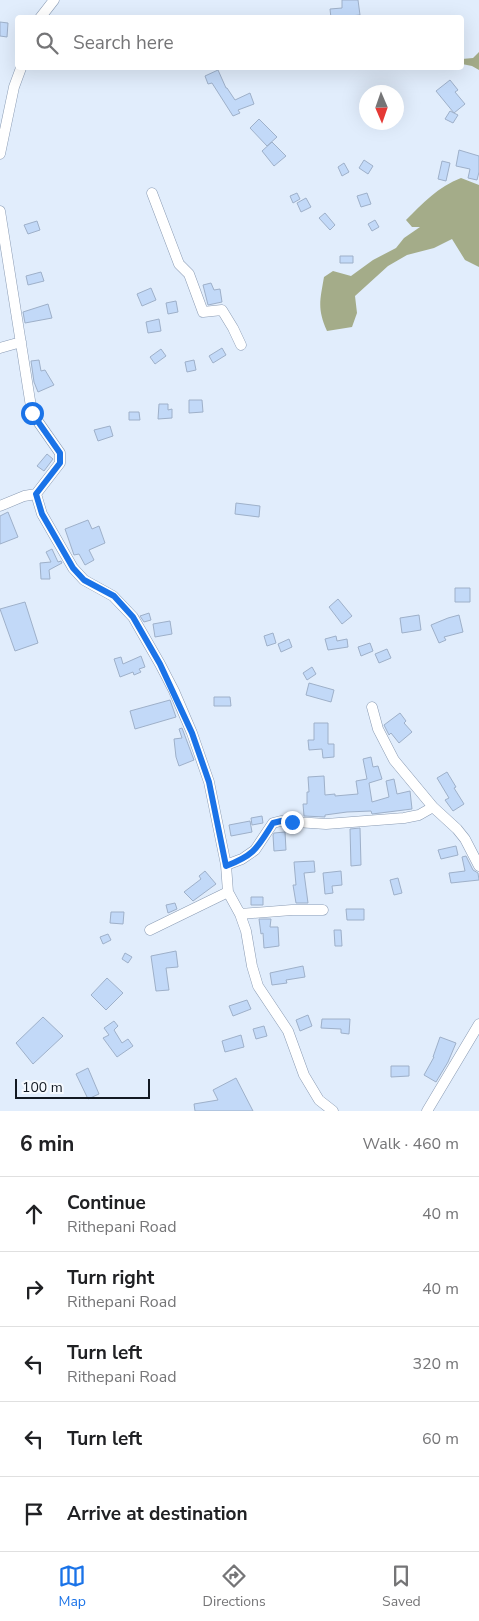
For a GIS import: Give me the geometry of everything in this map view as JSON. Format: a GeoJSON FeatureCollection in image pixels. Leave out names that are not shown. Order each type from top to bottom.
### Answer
{"type":"FeatureCollection","features":[{"type":"Feature","properties":{"kind":"street"},"geometry":{"type":"LineString","coordinates":[[42,15],[54,0]]}},
{"type":"Feature","properties":{"kind":"street"},"geometry":{"type":"LineString","coordinates":[[0,154],[14,87],[20,70]]}},
{"type":"Feature","properties":{"kind":"street"},"geometry":{"type":"LineString","coordinates":[[152,193],[179,264],[190,274],[203,312],[222,310],[241,345]]}},
{"type":"Feature","properties":{"kind":"street"},"geometry":{"type":"LineString","coordinates":[[0,211],[32,413],[60,453],[60,463],[36,494],[24,496],[0,506]]}},
{"type":"Feature","properties":{"kind":"street"},"geometry":{"type":"LineString","coordinates":[[0,348],[21,342]]}},
{"type":"Feature","properties":{"kind":"street"},"geometry":{"type":"LineString","coordinates":[[36,494],[42,514],[73,568],[84,580],[114,596],[133,617],[160,664],[192,733],[209,782],[226,866],[228,892],[240,914],[246,931],[252,966],[258,986],[288,1031],[304,1076],[319,1100],[334,1111]]}},
{"type":"Feature","properties":{"kind":"street"},"geometry":{"type":"LineString","coordinates":[[372,707],[378,729],[394,760],[433,807],[458,829],[479,866]]}},
{"type":"Feature","properties":{"kind":"street"},"geometry":{"type":"LineString","coordinates":[[226,866],[242,859],[255,850],[273,823],[281,821],[326,824],[404,818],[418,815],[433,807]]}},
{"type":"Feature","properties":{"kind":"street"},"geometry":{"type":"LineString","coordinates":[[150,930],[228,892]]}},
{"type":"Feature","properties":{"kind":"street"},"geometry":{"type":"LineString","coordinates":[[240,914],[323,910]]}},
{"type":"Feature","properties":{"kind":"street"},"geometry":{"type":"LineString","coordinates":[[428,1111],[479,1024]]}},
{"type":"Feature","properties":{"kind":"green space"},"geometry":{"type":"Polygon","coordinates":[[[479,52],[479,70],[464,64],[464,59],[473,58],[479,52]]]}},
{"type":"Feature","properties":{"kind":"green space"},"geometry":{"type":"Polygon","coordinates":[[[461,178],[479,185],[479,267],[465,260],[452,239],[434,248],[407,255],[388,266],[355,296],[357,313],[352,327],[327,331],[320,304],[324,277],[333,271],[351,276],[373,260],[396,248],[404,238],[420,227],[412,227],[406,220],[438,191],[461,178]]]}},
{"type":"Feature","properties":{"kind":"building"},"geometry":{"type":"Polygon","coordinates":[[[342,0],[358,0],[360,15],[331,15],[330,9],[342,8],[342,0]]]}},
{"type":"Feature","properties":{"kind":"building"},"geometry":{"type":"Polygon","coordinates":[[[0,22],[8,23],[7,37],[0,36],[0,22]]]}},
{"type":"Feature","properties":{"kind":"building"},"geometry":{"type":"Polygon","coordinates":[[[218,70],[226,88],[235,100],[250,93],[254,104],[238,110],[240,113],[233,116],[212,83],[208,84],[205,76],[218,70]]]}},
{"type":"Feature","properties":{"kind":"building"},"geometry":{"type":"Polygon","coordinates":[[[450,80],[458,90],[455,92],[465,104],[454,113],[436,91],[450,80]]]}},
{"type":"Feature","properties":{"kind":"building"},"geometry":{"type":"Polygon","coordinates":[[[450,111],[458,115],[453,123],[445,119],[450,111]]]}},
{"type":"Feature","properties":{"kind":"building"},"geometry":{"type":"Polygon","coordinates":[[[259,119],[277,137],[267,146],[250,128],[259,119]]]}},
{"type":"Feature","properties":{"kind":"building"},"geometry":{"type":"Polygon","coordinates":[[[272,142],[286,156],[274,166],[262,151],[272,142]]]}},
{"type":"Feature","properties":{"kind":"building"},"geometry":{"type":"Polygon","coordinates":[[[459,150],[479,156],[477,180],[468,178],[470,169],[456,166],[459,150]]]}},
{"type":"Feature","properties":{"kind":"building"},"geometry":{"type":"Polygon","coordinates":[[[364,160],[373,166],[368,174],[359,168],[364,160]]]}},
{"type":"Feature","properties":{"kind":"building"},"geometry":{"type":"Polygon","coordinates":[[[442,161],[450,163],[446,181],[438,179],[442,161]]]}},
{"type":"Feature","properties":{"kind":"building"},"geometry":{"type":"Polygon","coordinates":[[[344,163],[349,172],[342,176],[338,167],[344,163]]]}},
{"type":"Feature","properties":{"kind":"building"},"geometry":{"type":"Polygon","coordinates":[[[297,193],[300,199],[293,203],[290,196],[297,193]]]}},
{"type":"Feature","properties":{"kind":"building"},"geometry":{"type":"Polygon","coordinates":[[[367,193],[371,204],[361,207],[357,196],[367,193]]]}},
{"type":"Feature","properties":{"kind":"building"},"geometry":{"type":"Polygon","coordinates":[[[306,198],[311,207],[301,212],[297,203],[306,198]]]}},
{"type":"Feature","properties":{"kind":"building"},"geometry":{"type":"Polygon","coordinates":[[[325,213],[335,225],[330,230],[319,218],[325,213]]]}},
{"type":"Feature","properties":{"kind":"building"},"geometry":{"type":"Polygon","coordinates":[[[375,220],[379,227],[372,231],[368,224],[375,220]]]}},
{"type":"Feature","properties":{"kind":"building"},"geometry":{"type":"Polygon","coordinates":[[[37,221],[40,230],[28,234],[24,225],[37,221]]]}},
{"type":"Feature","properties":{"kind":"building"},"geometry":{"type":"Polygon","coordinates":[[[340,256],[353,256],[353,263],[340,263],[340,256]]]}},
{"type":"Feature","properties":{"kind":"building"},"geometry":{"type":"Polygon","coordinates":[[[41,272],[44,281],[28,285],[26,276],[41,272]]]}},
{"type":"Feature","properties":{"kind":"building"},"geometry":{"type":"Polygon","coordinates":[[[211,283],[214,290],[220,289],[222,302],[208,305],[203,285],[211,283]]]}},
{"type":"Feature","properties":{"kind":"building"},"geometry":{"type":"Polygon","coordinates":[[[151,288],[156,300],[142,306],[137,294],[151,288]]]}},
{"type":"Feature","properties":{"kind":"building"},"geometry":{"type":"Polygon","coordinates":[[[176,301],[178,312],[168,314],[166,303],[176,301]]]}},
{"type":"Feature","properties":{"kind":"building"},"geometry":{"type":"Polygon","coordinates":[[[48,304],[52,318],[25,323],[23,312],[48,304]]]}},
{"type":"Feature","properties":{"kind":"building"},"geometry":{"type":"Polygon","coordinates":[[[159,319],[161,331],[148,333],[146,322],[159,319]]]}},
{"type":"Feature","properties":{"kind":"building"},"geometry":{"type":"Polygon","coordinates":[[[222,348],[226,355],[213,363],[209,356],[222,348]]]}},
{"type":"Feature","properties":{"kind":"building"},"geometry":{"type":"Polygon","coordinates":[[[161,349],[166,356],[155,364],[150,357],[161,349]]]}},
{"type":"Feature","properties":{"kind":"building"},"geometry":{"type":"Polygon","coordinates":[[[39,360],[41,371],[45,370],[54,385],[38,392],[34,382],[31,361],[39,360]]]}},
{"type":"Feature","properties":{"kind":"building"},"geometry":{"type":"Polygon","coordinates":[[[194,360],[196,370],[187,372],[185,362],[194,360]]]}},
{"type":"Feature","properties":{"kind":"building"},"geometry":{"type":"Polygon","coordinates":[[[189,400],[202,400],[203,412],[189,413],[189,400]]]}},
{"type":"Feature","properties":{"kind":"building"},"geometry":{"type":"Polygon","coordinates":[[[159,404],[168,404],[168,410],[172,409],[172,418],[158,419],[159,404]]]}},
{"type":"Feature","properties":{"kind":"building"},"geometry":{"type":"Polygon","coordinates":[[[129,412],[139,412],[140,420],[129,420],[129,412]]]}},
{"type":"Feature","properties":{"kind":"building"},"geometry":{"type":"Polygon","coordinates":[[[110,426],[113,436],[98,441],[94,430],[110,426]]]}},
{"type":"Feature","properties":{"kind":"building"},"geometry":{"type":"Polygon","coordinates":[[[47,454],[53,459],[44,471],[37,466],[47,454]]]}},
{"type":"Feature","properties":{"kind":"building"},"geometry":{"type":"Polygon","coordinates":[[[236,503],[260,506],[259,517],[235,514],[236,503]]]}},
{"type":"Feature","properties":{"kind":"building"},"geometry":{"type":"Polygon","coordinates":[[[8,512],[18,537],[0,544],[0,516],[8,512]]]}},
{"type":"Feature","properties":{"kind":"building"},"geometry":{"type":"Polygon","coordinates":[[[88,520],[92,529],[99,526],[105,543],[89,550],[94,560],[85,565],[79,554],[74,555],[65,529],[88,520]]]}},
{"type":"Feature","properties":{"kind":"building"},"geometry":{"type":"Polygon","coordinates":[[[52,549],[58,562],[61,561],[62,563],[49,570],[50,579],[41,579],[40,563],[51,562],[46,552],[52,549]]]}},
{"type":"Feature","properties":{"kind":"building"},"geometry":{"type":"Polygon","coordinates":[[[455,588],[470,588],[470,602],[455,602],[455,588]]]}},
{"type":"Feature","properties":{"kind":"building"},"geometry":{"type":"Polygon","coordinates":[[[338,599],[352,616],[342,624],[329,607],[338,599]]]}},
{"type":"Feature","properties":{"kind":"building"},"geometry":{"type":"Polygon","coordinates":[[[25,602],[38,643],[15,651],[0,609],[25,602]]]}},
{"type":"Feature","properties":{"kind":"building"},"geometry":{"type":"Polygon","coordinates":[[[149,613],[151,620],[144,622],[140,616],[149,613]]]}},
{"type":"Feature","properties":{"kind":"building"},"geometry":{"type":"Polygon","coordinates":[[[419,615],[421,630],[402,633],[400,618],[419,615]]]}},
{"type":"Feature","properties":{"kind":"building"},"geometry":{"type":"Polygon","coordinates":[[[459,615],[463,632],[444,637],[446,640],[439,643],[431,625],[459,615]]]}},
{"type":"Feature","properties":{"kind":"building"},"geometry":{"type":"Polygon","coordinates":[[[170,621],[172,634],[155,637],[153,624],[170,621]]]}},
{"type":"Feature","properties":{"kind":"building"},"geometry":{"type":"Polygon","coordinates":[[[273,633],[276,643],[267,646],[264,636],[273,633]]]}},
{"type":"Feature","properties":{"kind":"building"},"geometry":{"type":"Polygon","coordinates":[[[336,636],[337,641],[347,639],[348,647],[328,650],[325,639],[336,636]]]}},
{"type":"Feature","properties":{"kind":"building"},"geometry":{"type":"Polygon","coordinates":[[[289,639],[292,647],[281,652],[278,644],[289,639]]]}},
{"type":"Feature","properties":{"kind":"building"},"geometry":{"type":"Polygon","coordinates":[[[370,643],[373,651],[361,656],[358,647],[370,643]]]}},
{"type":"Feature","properties":{"kind":"building"},"geometry":{"type":"Polygon","coordinates":[[[387,649],[391,658],[379,663],[375,654],[387,649]]]}},
{"type":"Feature","properties":{"kind":"building"},"geometry":{"type":"Polygon","coordinates":[[[141,656],[145,667],[139,669],[141,672],[134,675],[133,672],[120,677],[114,659],[121,657],[123,664],[141,656]]]}},
{"type":"Feature","properties":{"kind":"building"},"geometry":{"type":"Polygon","coordinates":[[[312,667],[316,674],[307,680],[303,673],[312,667]]]}},
{"type":"Feature","properties":{"kind":"building"},"geometry":{"type":"Polygon","coordinates":[[[309,683],[334,690],[331,702],[306,695],[309,683]]]}},
{"type":"Feature","properties":{"kind":"building"},"geometry":{"type":"Polygon","coordinates":[[[214,697],[230,697],[231,706],[214,706],[214,697]]]}},
{"type":"Feature","properties":{"kind":"building"},"geometry":{"type":"Polygon","coordinates":[[[170,700],[176,717],[135,729],[130,711],[170,700]]]}},
{"type":"Feature","properties":{"kind":"building"},"geometry":{"type":"Polygon","coordinates":[[[400,713],[406,721],[404,723],[412,732],[399,743],[391,733],[389,735],[384,725],[400,713]]]}},
{"type":"Feature","properties":{"kind":"building"},"geometry":{"type":"Polygon","coordinates":[[[314,723],[328,723],[328,744],[334,744],[334,757],[323,758],[322,749],[309,750],[308,740],[314,740],[314,723]]]}},
{"type":"Feature","properties":{"kind":"building"},"geometry":{"type":"Polygon","coordinates":[[[182,728],[194,760],[179,766],[174,739],[182,738],[179,729],[182,728]]]}},
{"type":"Feature","properties":{"kind":"building"},"geometry":{"type":"Polygon","coordinates":[[[371,757],[373,767],[378,766],[382,779],[369,783],[372,802],[389,797],[386,781],[394,779],[397,794],[410,791],[412,809],[372,814],[371,811],[347,812],[325,815],[325,817],[304,816],[303,804],[307,804],[307,792],[309,792],[308,777],[324,776],[325,795],[358,794],[356,781],[367,779],[363,759],[371,757]]]}},
{"type":"Feature","properties":{"kind":"building"},"geometry":{"type":"Polygon","coordinates":[[[447,772],[464,804],[453,811],[445,800],[449,798],[437,778],[447,772]]]}},
{"type":"Feature","properties":{"kind":"building"},"geometry":{"type":"Polygon","coordinates":[[[262,816],[263,823],[252,825],[251,818],[262,816]]]}},
{"type":"Feature","properties":{"kind":"building"},"geometry":{"type":"Polygon","coordinates":[[[250,821],[252,832],[231,836],[229,825],[250,821]]]}},
{"type":"Feature","properties":{"kind":"building"},"geometry":{"type":"Polygon","coordinates":[[[360,828],[361,865],[351,866],[350,829],[360,828]]]}},
{"type":"Feature","properties":{"kind":"building"},"geometry":{"type":"Polygon","coordinates":[[[285,832],[286,850],[274,851],[274,833],[285,832]]]}},
{"type":"Feature","properties":{"kind":"building"},"geometry":{"type":"Polygon","coordinates":[[[456,846],[458,855],[441,859],[438,850],[456,846]]]}},
{"type":"Feature","properties":{"kind":"building"},"geometry":{"type":"Polygon","coordinates":[[[466,856],[473,870],[478,873],[479,880],[451,883],[449,873],[465,871],[462,857],[466,856]]]}},
{"type":"Feature","properties":{"kind":"building"},"geometry":{"type":"Polygon","coordinates":[[[314,861],[315,872],[304,873],[308,903],[296,903],[293,885],[296,885],[294,862],[314,861]]]}},
{"type":"Feature","properties":{"kind":"building"},"geometry":{"type":"Polygon","coordinates":[[[205,871],[216,884],[193,901],[184,892],[201,879],[199,876],[205,871]]]}},
{"type":"Feature","properties":{"kind":"building"},"geometry":{"type":"Polygon","coordinates":[[[341,871],[342,885],[332,886],[333,893],[325,894],[323,873],[341,871]]]}},
{"type":"Feature","properties":{"kind":"building"},"geometry":{"type":"Polygon","coordinates":[[[398,878],[402,893],[394,895],[390,880],[398,878]]]}},
{"type":"Feature","properties":{"kind":"building"},"geometry":{"type":"Polygon","coordinates":[[[251,897],[263,897],[263,905],[251,905],[251,897]]]}},
{"type":"Feature","properties":{"kind":"building"},"geometry":{"type":"Polygon","coordinates":[[[175,903],[177,909],[168,913],[166,905],[175,903]]]}},
{"type":"Feature","properties":{"kind":"building"},"geometry":{"type":"Polygon","coordinates":[[[346,909],[364,909],[364,920],[347,920],[346,909]]]}},
{"type":"Feature","properties":{"kind":"building"},"geometry":{"type":"Polygon","coordinates":[[[111,912],[124,912],[123,924],[110,923],[111,912]]]}},
{"type":"Feature","properties":{"kind":"building"},"geometry":{"type":"Polygon","coordinates":[[[259,919],[271,919],[270,927],[278,927],[279,946],[264,948],[263,933],[261,934],[259,919]]]}},
{"type":"Feature","properties":{"kind":"building"},"geometry":{"type":"Polygon","coordinates":[[[334,930],[341,930],[342,946],[335,946],[334,930]]]}},
{"type":"Feature","properties":{"kind":"building"},"geometry":{"type":"Polygon","coordinates":[[[108,934],[111,940],[103,944],[100,937],[108,934]]]}},
{"type":"Feature","properties":{"kind":"building"},"geometry":{"type":"Polygon","coordinates":[[[176,951],[178,967],[166,968],[169,990],[156,991],[151,956],[176,951]]]}},
{"type":"Feature","properties":{"kind":"building"},"geometry":{"type":"Polygon","coordinates":[[[125,953],[132,957],[128,963],[122,959],[125,953]]]}},
{"type":"Feature","properties":{"kind":"building"},"geometry":{"type":"Polygon","coordinates":[[[303,966],[305,977],[286,980],[287,983],[272,985],[270,973],[303,966]]]}},
{"type":"Feature","properties":{"kind":"building"},"geometry":{"type":"Polygon","coordinates":[[[107,978],[123,993],[106,1010],[91,995],[107,978]]]}},
{"type":"Feature","properties":{"kind":"building"},"geometry":{"type":"Polygon","coordinates":[[[247,1000],[251,1009],[233,1016],[229,1006],[247,1000]]]}},
{"type":"Feature","properties":{"kind":"building"},"geometry":{"type":"Polygon","coordinates":[[[308,1015],[312,1026],[300,1031],[296,1020],[308,1015]]]}},
{"type":"Feature","properties":{"kind":"building"},"geometry":{"type":"Polygon","coordinates":[[[43,1017],[63,1036],[33,1064],[16,1043],[43,1017]]]}},
{"type":"Feature","properties":{"kind":"building"},"geometry":{"type":"Polygon","coordinates":[[[322,1019],[350,1019],[349,1034],[341,1033],[341,1029],[321,1028],[322,1019]]]}},
{"type":"Feature","properties":{"kind":"building"},"geometry":{"type":"Polygon","coordinates":[[[114,1021],[118,1026],[114,1030],[122,1043],[128,1039],[133,1046],[117,1057],[103,1038],[109,1035],[104,1028],[114,1021]]]}},
{"type":"Feature","properties":{"kind":"building"},"geometry":{"type":"Polygon","coordinates":[[[264,1026],[267,1036],[256,1039],[253,1029],[264,1026]]]}},
{"type":"Feature","properties":{"kind":"building"},"geometry":{"type":"Polygon","coordinates":[[[241,1035],[244,1047],[225,1052],[222,1041],[241,1035]]]}},
{"type":"Feature","properties":{"kind":"building"},"geometry":{"type":"Polygon","coordinates":[[[440,1037],[456,1043],[448,1062],[436,1082],[424,1075],[434,1057],[440,1037]]]}},
{"type":"Feature","properties":{"kind":"building"},"geometry":{"type":"Polygon","coordinates":[[[391,1066],[409,1066],[409,1076],[391,1077],[391,1066]]]}},
{"type":"Feature","properties":{"kind":"building"},"geometry":{"type":"Polygon","coordinates":[[[88,1068],[99,1094],[88,1099],[76,1074],[88,1068]]]}},
{"type":"Feature","properties":{"kind":"building"},"geometry":{"type":"Polygon","coordinates":[[[236,1078],[253,1111],[195,1111],[194,1104],[218,1100],[213,1090],[236,1078]]]}},
{"type":"Feature","properties":{"kind":"route"},"geometry":{"type":"LineString","coordinates":[[32,413],[60,453],[60,463],[36,494],[42,514],[73,568],[84,580],[114,596],[133,617],[160,664],[192,733],[209,782],[226,866],[242,859],[255,850],[273,823],[281,821],[292,822]]}}]}
